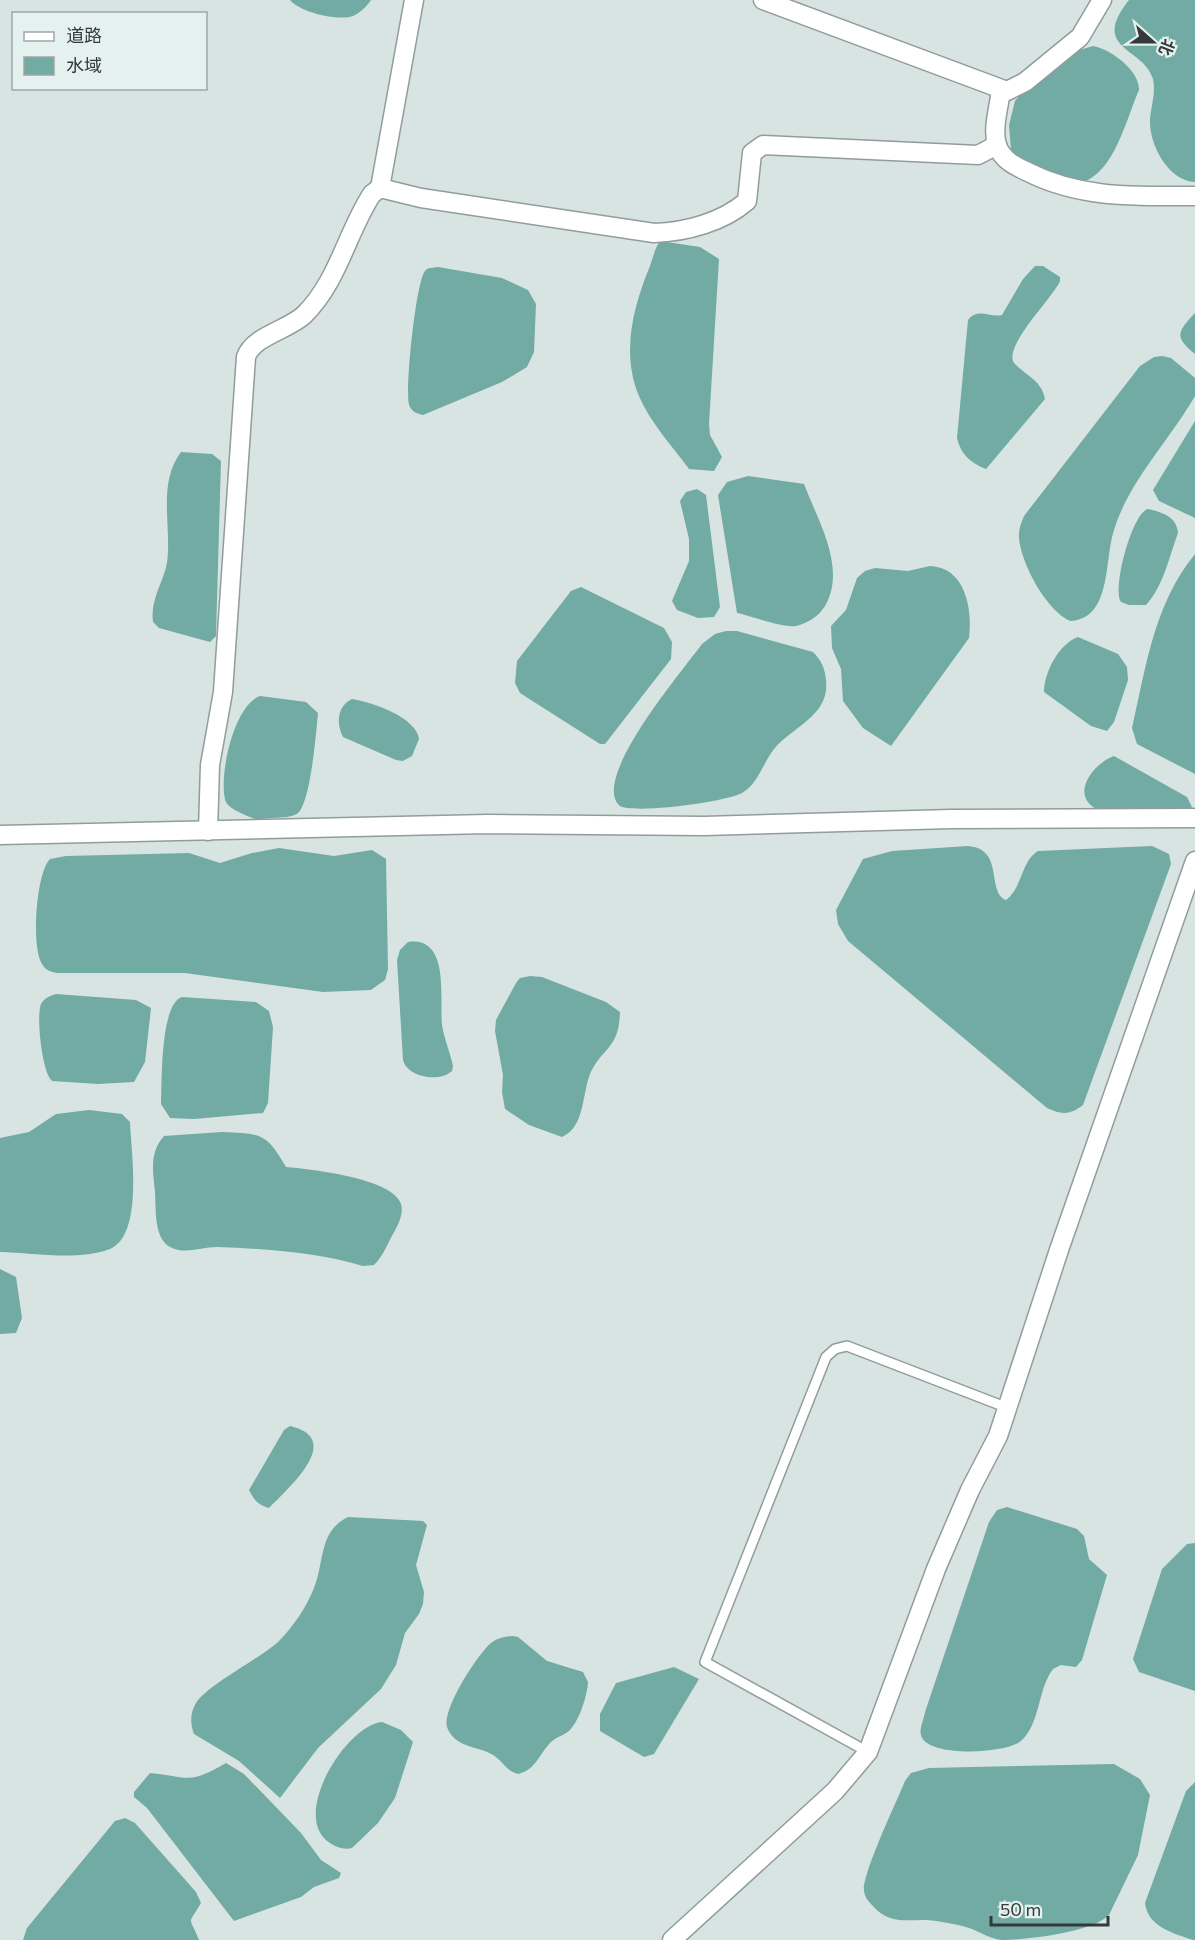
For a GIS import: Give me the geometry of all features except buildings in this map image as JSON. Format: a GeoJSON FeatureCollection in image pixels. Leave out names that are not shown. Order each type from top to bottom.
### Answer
{"type":"FeatureCollection","features":[{"type":"Feature","properties":{"kind":"street"},"geometry":{"type":"LineString","coordinates":[[208,831],[210,765],[223,692],[246,357],[252,346],[295,322],[317,301],[339,264],[364,205],[380,188],[414,0]]}},
{"type":"Feature","properties":{"kind":"street"},"geometry":{"type":"LineString","coordinates":[[763,0],[1001,90],[1013,90],[1067,49],[1080,37],[1102,0]]}},
{"type":"Feature","properties":{"kind":"street"},"geometry":{"type":"LineString","coordinates":[[1001,90],[996,132],[997,145],[1002,156],[1012,164],[1066,188],[1090,193],[1150,197],[1195,195]]}},
{"type":"Feature","properties":{"kind":"street"},"geometry":{"type":"LineString","coordinates":[[380,188],[421,198],[479,207],[654,233],[673,232],[733,213],[747,201],[752,153],[763,145],[978,155],[997,145]]}},
{"type":"Feature","properties":{"kind":"street"},"geometry":{"type":"LineString","coordinates":[[0,835],[488,824],[704,826],[951,819],[1195,818]]}},
{"type":"Feature","properties":{"kind":"street"},"geometry":{"type":"LineString","coordinates":[[672,1940],[835,1791],[868,1752],[936,1569],[970,1490],[998,1436],[1064,1236],[1195,861]]}},
{"type":"Feature","properties":{"kind":"lane"},"geometry":{"type":"LineString","coordinates":[[868,1752],[705,1662],[826,1357],[835,1349],[847,1346],[1008,1407]]}},
{"type":"Feature","properties":{"kind":"water"},"geometry":{"type":"Polygon","coordinates":[[[290,0],[371,0],[356,15],[338,17],[320,15],[302,9],[290,0]]]}},
{"type":"Feature","properties":{"kind":"water"},"geometry":{"type":"Polygon","coordinates":[[[1129,0],[1195,0],[1195,182],[1185,180],[1169,168],[1162,160],[1153,140],[1150,120],[1154,94],[1153,79],[1148,68],[1117,39],[1115,29],[1118,16],[1129,0]]]}},
{"type":"Feature","properties":{"kind":"water"},"geometry":{"type":"Polygon","coordinates":[[[1093,46],[1108,51],[1123,62],[1135,76],[1139,90],[1124,130],[1110,158],[1101,170],[1091,178],[1079,183],[1022,162],[1011,150],[1009,125],[1015,101],[1020,95],[1044,79],[1076,51],[1093,46]]]}},
{"type":"Feature","properties":{"kind":"water"},"geometry":{"type":"Polygon","coordinates":[[[660,241],[700,247],[719,259],[709,424],[710,435],[722,457],[714,471],[689,469],[649,415],[634,380],[630,347],[631,330],[644,282],[660,241]]]}},
{"type":"Feature","properties":{"kind":"water"},"geometry":{"type":"Polygon","coordinates":[[[1035,266],[1043,266],[1060,277],[1060,281],[1029,323],[1012,357],[1015,364],[1041,388],[1045,399],[986,469],[967,458],[957,438],[968,320],[980,313],[1002,315],[1023,279],[1035,266]]]}},
{"type":"Feature","properties":{"kind":"water"},"geometry":{"type":"Polygon","coordinates":[[[438,267],[502,278],[528,290],[536,304],[534,352],[527,367],[502,382],[423,415],[414,412],[409,405],[412,336],[418,294],[425,271],[438,267]]]}},
{"type":"Feature","properties":{"kind":"water"},"geometry":{"type":"Polygon","coordinates":[[[1195,313],[1195,354],[1181,339],[1180,334],[1184,325],[1195,313]]]}},
{"type":"Feature","properties":{"kind":"water"},"geometry":{"type":"Polygon","coordinates":[[[1154,357],[1171,358],[1195,378],[1195,396],[1139,478],[1121,512],[1111,542],[1100,599],[1084,618],[1070,621],[1052,607],[1030,573],[1019,539],[1022,521],[1140,366],[1154,357]]]}},
{"type":"Feature","properties":{"kind":"water"},"geometry":{"type":"Polygon","coordinates":[[[1195,421],[1195,518],[1159,501],[1153,490],[1195,421]]]}},
{"type":"Feature","properties":{"kind":"water"},"geometry":{"type":"Polygon","coordinates":[[[181,452],[212,454],[221,461],[216,636],[210,642],[159,628],[153,622],[153,606],[167,563],[169,478],[181,452]]]}},
{"type":"Feature","properties":{"kind":"water"},"geometry":{"type":"Polygon","coordinates":[[[748,476],[804,484],[823,529],[832,560],[831,591],[820,613],[800,625],[783,625],[737,613],[718,495],[727,482],[748,476]]]}},
{"type":"Feature","properties":{"kind":"water"},"geometry":{"type":"Polygon","coordinates":[[[697,489],[706,495],[720,607],[714,617],[698,618],[677,610],[672,601],[689,561],[689,539],[680,501],[686,492],[697,489]]]}},
{"type":"Feature","properties":{"kind":"water"},"geometry":{"type":"Polygon","coordinates":[[[1148,509],[1163,513],[1175,522],[1178,533],[1162,580],[1152,597],[1146,605],[1129,605],[1121,602],[1119,594],[1121,567],[1136,523],[1148,509]]]}},
{"type":"Feature","properties":{"kind":"water"},"geometry":{"type":"Polygon","coordinates":[[[1195,554],[1195,774],[1137,744],[1132,728],[1153,637],[1170,594],[1181,573],[1195,554]]]}},
{"type":"Feature","properties":{"kind":"water"},"geometry":{"type":"Polygon","coordinates":[[[930,566],[942,568],[959,582],[968,603],[969,638],[891,746],[863,728],[843,701],[841,669],[832,648],[831,626],[846,610],[857,578],[865,571],[875,568],[908,571],[930,566]]]}},
{"type":"Feature","properties":{"kind":"water"},"geometry":{"type":"Polygon","coordinates":[[[581,587],[664,628],[672,642],[671,659],[605,744],[600,744],[520,693],[515,683],[517,661],[571,591],[581,587]]]}},
{"type":"Feature","properties":{"kind":"water"},"geometry":{"type":"Polygon","coordinates":[[[737,631],[813,652],[822,665],[826,680],[826,692],[822,703],[809,719],[774,749],[756,779],[742,793],[718,800],[681,806],[643,809],[620,806],[614,793],[617,773],[643,725],[702,644],[715,634],[737,631]]]}},
{"type":"Feature","properties":{"kind":"water"},"geometry":{"type":"Polygon","coordinates":[[[1078,637],[1118,654],[1127,667],[1128,680],[1114,722],[1107,731],[1091,726],[1044,692],[1047,676],[1054,660],[1065,646],[1078,637]]]}},
{"type":"Feature","properties":{"kind":"water"},"geometry":{"type":"Polygon","coordinates":[[[260,696],[306,702],[318,713],[307,793],[299,812],[291,816],[253,818],[232,808],[225,799],[224,774],[230,742],[243,712],[260,696]]]}},
{"type":"Feature","properties":{"kind":"water"},"geometry":{"type":"Polygon","coordinates":[[[352,699],[381,707],[402,717],[410,724],[419,739],[412,756],[403,761],[396,760],[343,737],[339,726],[339,715],[343,706],[352,699]]]}},
{"type":"Feature","properties":{"kind":"water"},"geometry":{"type":"Polygon","coordinates":[[[1114,756],[1187,797],[1192,807],[1189,810],[1098,810],[1089,804],[1085,797],[1087,781],[1098,766],[1114,756]]]}},
{"type":"Feature","properties":{"kind":"water"},"geometry":{"type":"Polygon","coordinates":[[[968,846],[979,849],[987,855],[991,862],[997,889],[1000,896],[1006,900],[1015,889],[1028,861],[1038,851],[1152,846],[1169,854],[1171,864],[1083,1105],[1074,1111],[1062,1113],[1047,1108],[848,941],[838,924],[836,910],[863,859],[892,851],[968,846]]]}},
{"type":"Feature","properties":{"kind":"water"},"geometry":{"type":"Polygon","coordinates":[[[279,848],[334,856],[372,850],[386,859],[388,969],[385,980],[371,990],[323,992],[185,973],[57,973],[48,970],[42,964],[36,927],[38,894],[45,867],[50,859],[66,856],[189,853],[220,863],[252,853],[279,848]]]}},
{"type":"Feature","properties":{"kind":"water"},"geometry":{"type":"Polygon","coordinates":[[[408,942],[422,943],[431,949],[437,959],[440,972],[442,1025],[453,1066],[452,1071],[439,1077],[417,1074],[406,1066],[403,1060],[397,960],[400,950],[408,942]]]}},
{"type":"Feature","properties":{"kind":"water"},"geometry":{"type":"Polygon","coordinates":[[[542,977],[606,1002],[620,1012],[617,1034],[590,1074],[579,1118],[575,1126],[562,1137],[529,1125],[505,1109],[502,1092],[503,1075],[495,1031],[496,1020],[516,983],[520,978],[542,977]]]}},
{"type":"Feature","properties":{"kind":"water"},"geometry":{"type":"Polygon","coordinates":[[[56,994],[136,1000],[151,1008],[145,1062],[134,1082],[98,1084],[52,1081],[48,1076],[43,1056],[40,1010],[44,1000],[56,994]]]}},
{"type":"Feature","properties":{"kind":"water"},"geometry":{"type":"Polygon","coordinates":[[[182,997],[256,1002],[269,1011],[273,1027],[268,1103],[263,1113],[194,1119],[170,1118],[161,1104],[162,1062],[170,1014],[175,1003],[182,997]]]}},
{"type":"Feature","properties":{"kind":"water"},"geometry":{"type":"Polygon","coordinates":[[[89,1110],[122,1114],[130,1122],[133,1171],[132,1210],[128,1227],[121,1241],[110,1249],[84,1255],[0,1252],[0,1138],[29,1132],[56,1114],[89,1110]]]}},
{"type":"Feature","properties":{"kind":"water"},"geometry":{"type":"Polygon","coordinates":[[[222,1132],[246,1133],[261,1137],[273,1147],[286,1167],[349,1176],[367,1181],[395,1195],[401,1204],[401,1216],[377,1262],[374,1265],[363,1266],[327,1257],[290,1252],[217,1247],[178,1250],[167,1245],[160,1234],[156,1220],[153,1170],[154,1156],[159,1142],[164,1136],[222,1132]]]}},
{"type":"Feature","properties":{"kind":"water"},"geometry":{"type":"Polygon","coordinates":[[[0,1269],[16,1277],[22,1318],[16,1333],[0,1334],[0,1269]]]}},
{"type":"Feature","properties":{"kind":"water"},"geometry":{"type":"Polygon","coordinates":[[[290,1426],[306,1432],[313,1442],[313,1453],[298,1477],[269,1508],[257,1502],[249,1490],[284,1430],[290,1426]]]}},
{"type":"Feature","properties":{"kind":"water"},"geometry":{"type":"Polygon","coordinates":[[[1007,1507],[1077,1529],[1084,1536],[1089,1559],[1107,1575],[1082,1660],[1076,1667],[1061,1665],[1053,1669],[1044,1687],[1032,1725],[1021,1741],[1000,1749],[985,1751],[968,1752],[937,1747],[926,1742],[921,1735],[925,1712],[989,1522],[997,1510],[1007,1507]]]}},
{"type":"Feature","properties":{"kind":"water"},"geometry":{"type":"Polygon","coordinates":[[[348,1517],[423,1521],[427,1525],[416,1565],[424,1592],[423,1604],[419,1614],[405,1633],[396,1665],[381,1689],[318,1748],[280,1798],[239,1761],[194,1734],[192,1714],[196,1703],[211,1688],[269,1649],[289,1630],[303,1610],[314,1588],[327,1539],[338,1523],[348,1517]]]}},
{"type":"Feature","properties":{"kind":"water"},"geometry":{"type":"Polygon","coordinates":[[[1195,1543],[1195,1691],[1139,1672],[1133,1659],[1162,1569],[1187,1544],[1195,1543]]]}},
{"type":"Feature","properties":{"kind":"water"},"geometry":{"type":"Polygon","coordinates":[[[513,1636],[518,1637],[547,1661],[583,1672],[588,1682],[582,1707],[574,1725],[568,1732],[551,1742],[529,1769],[518,1774],[510,1771],[493,1755],[461,1743],[450,1734],[447,1727],[447,1719],[455,1696],[485,1649],[494,1641],[513,1636]]]}},
{"type":"Feature","properties":{"kind":"water"},"geometry":{"type":"Polygon","coordinates":[[[674,1667],[699,1679],[654,1754],[644,1757],[600,1731],[600,1714],[616,1683],[674,1667]]]}},
{"type":"Feature","properties":{"kind":"water"},"geometry":{"type":"Polygon","coordinates":[[[382,1722],[401,1730],[413,1742],[395,1798],[378,1823],[352,1848],[337,1847],[330,1843],[319,1830],[316,1814],[319,1794],[327,1774],[353,1739],[368,1727],[382,1722]]]}},
{"type":"Feature","properties":{"kind":"water"},"geometry":{"type":"Polygon","coordinates":[[[226,1763],[244,1774],[301,1833],[321,1860],[341,1873],[339,1878],[314,1887],[301,1897],[234,1921],[147,1808],[134,1797],[134,1792],[150,1773],[196,1777],[226,1763]]]}},
{"type":"Feature","properties":{"kind":"water"},"geometry":{"type":"Polygon","coordinates":[[[1114,1764],[1140,1779],[1150,1795],[1138,1855],[1109,1915],[1101,1921],[1058,1934],[1002,1940],[954,1924],[887,1917],[866,1898],[864,1891],[868,1869],[905,1781],[911,1773],[929,1768],[1114,1764]]]}},
{"type":"Feature","properties":{"kind":"water"},"geometry":{"type":"Polygon","coordinates":[[[1195,1782],[1195,1940],[1193,1940],[1170,1932],[1156,1923],[1147,1911],[1145,1903],[1186,1791],[1195,1782]]]}},
{"type":"Feature","properties":{"kind":"water"},"geometry":{"type":"Polygon","coordinates":[[[125,1818],[135,1823],[196,1892],[201,1903],[191,1921],[199,1940],[23,1940],[27,1928],[115,1821],[125,1818]]]}}]}
